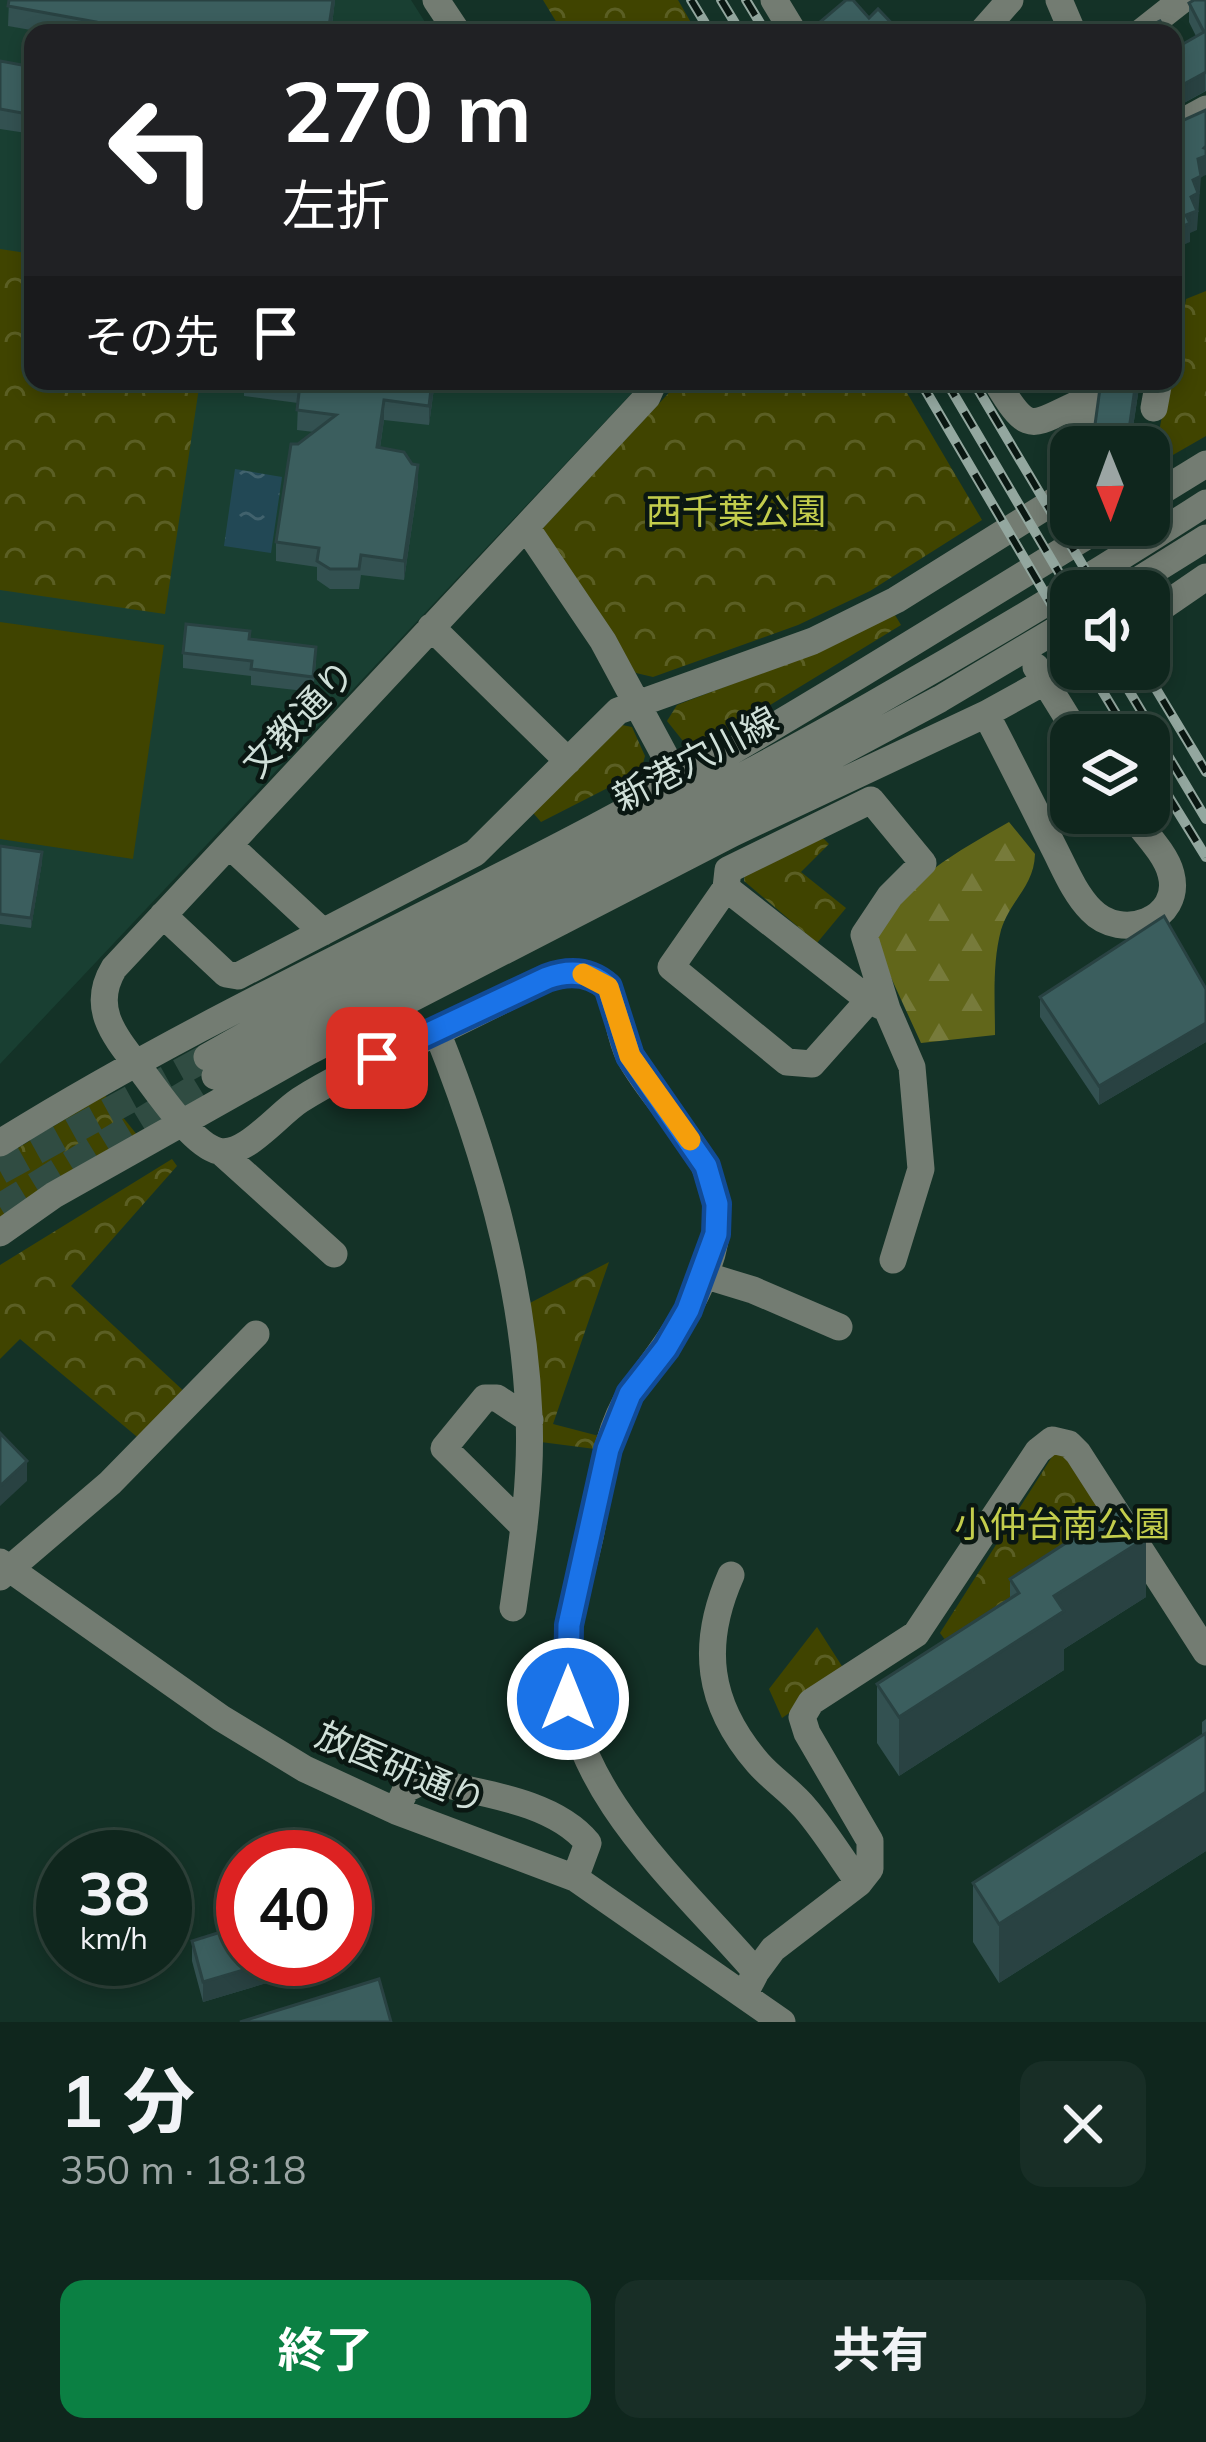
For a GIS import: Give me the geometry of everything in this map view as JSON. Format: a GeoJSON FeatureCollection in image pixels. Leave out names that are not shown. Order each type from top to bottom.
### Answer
{"type":"FeatureCollection","features":[{"type":"Feature","properties":{"kind":"street"},"geometry":{"type":"LineString","coordinates":[[989,24],[1010,0]]}},
{"type":"Feature","properties":{"kind":"street"},"geometry":{"type":"LineString","coordinates":[[1151,24],[1182,0]]}},
{"type":"Feature","properties":{"kind":"street","name":"文教通り"},"geometry":{"type":"LineString","coordinates":[[334,1254],[182,1122],[110,1026],[102,997],[114,968],[650,390]]}},
{"type":"Feature","properties":{"kind":"street"},"geometry":{"type":"LineString","coordinates":[[1002,390],[1015,412],[1026,422],[1037,423],[1086,391]]}},
{"type":"Feature","properties":{"kind":"street"},"geometry":{"type":"LineString","coordinates":[[1080,426],[1086,391]]}},
{"type":"Feature","properties":{"kind":"street"},"geometry":{"type":"LineString","coordinates":[[1170,486],[1206,464]]}},
{"type":"Feature","properties":{"kind":"street","name":"新港穴川線"},"geometry":{"type":"LineString","coordinates":[[1095,570],[1206,503]]}},
{"type":"Feature","properties":{"kind":"street"},"geometry":{"type":"LineString","coordinates":[[164,915],[226,974],[238,976],[475,853],[618,711],[813,641],[896,601],[1050,504]]}},
{"type":"Feature","properties":{"kind":"street"},"geometry":{"type":"LineString","coordinates":[[526,527],[603,641],[679,780]]}},
{"type":"Feature","properties":{"kind":"street"},"geometry":{"type":"LineString","coordinates":[[1155,570],[1206,538]]}},
{"type":"Feature","properties":{"kind":"street"},"geometry":{"type":"LineString","coordinates":[[0,1143],[135,1061],[679,780],[1070,546]]}},
{"type":"Feature","properties":{"kind":"street"},"geometry":{"type":"LineString","coordinates":[[1170,602],[1206,577]]}},
{"type":"Feature","properties":{"kind":"street"},"geometry":{"type":"LineString","coordinates":[[991,593],[1066,714]]}},
{"type":"Feature","properties":{"kind":"street","name":"新港穴川線"},"geometry":{"type":"LineString","coordinates":[[1050,597],[867,708],[355,974],[211,1066],[634,863],[940,699],[1050,634]]}},
{"type":"Feature","properties":{"kind":"street"},"geometry":{"type":"LineString","coordinates":[[431,627],[568,761]]}},
{"type":"Feature","properties":{"kind":"street"},"geometry":{"type":"LineString","coordinates":[[0,1233],[182,1122],[713,843],[986,714],[1050,678]]}},
{"type":"Feature","properties":{"kind":"street"},"geometry":{"type":"LineString","coordinates":[[986,714],[1069,877],[1090,909],[1111,926],[1141,926],[1161,911],[1173,891],[1171,870],[1145,834]]}},
{"type":"Feature","properties":{"kind":"street"},"geometry":{"type":"LineString","coordinates":[[878,1005],[812,1064],[787,1062],[670,967],[726,888],[728,870],[871,800],[923,863],[890,896],[864,935],[878,1005],[912,1067],[921,1169],[893,1260]]}},
{"type":"Feature","properties":{"kind":"street"},"geometry":{"type":"LineString","coordinates":[[229,845],[323,932]]}},
{"type":"Feature","properties":{"kind":"street"},"geometry":{"type":"LineString","coordinates":[[726,888],[878,1005]]}},
{"type":"Feature","properties":{"kind":"street"},"geometry":{"type":"LineString","coordinates":[[221,1152],[248,1145],[276,1116],[321,1086],[566,971],[585,974],[608,987],[630,1056],[706,1166],[717,1204],[716,1234],[704,1275],[666,1348],[630,1394],[617,1420],[569,1625],[568,1699],[604,1795],[750,1984],[773,1949],[859,1883],[870,1869],[870,1841],[802,1717],[811,1702],[916,1634],[1038,1450],[1052,1440],[1069,1444],[1078,1453],[1206,1652]]}},
{"type":"Feature","properties":{"kind":"street"},"geometry":{"type":"LineString","coordinates":[[437,1033],[470,1114],[520,1307],[530,1420],[524,1527],[513,1608]]}},
{"type":"Feature","properties":{"kind":"street"},"geometry":{"type":"LineString","coordinates":[[704,1275],[753,1290],[839,1328]]}},
{"type":"Feature","properties":{"kind":"street"},"geometry":{"type":"LineString","coordinates":[[3,1569],[110,1484],[256,1334]]}},
{"type":"Feature","properties":{"kind":"street"},"geometry":{"type":"LineString","coordinates":[[524,1527],[444,1448],[485,1398],[497,1397],[530,1420]]}},
{"type":"Feature","properties":{"kind":"street","name":"放医研通り"},"geometry":{"type":"LineString","coordinates":[[3,1569],[305,1769],[396,1810],[575,1878],[750,1984],[782,2022]]}},
{"type":"Feature","properties":{"kind":"street"},"geometry":{"type":"LineString","coordinates":[[731,1575],[714,1613],[711,1666],[729,1723],[759,1764],[804,1806],[859,1883]]}},
{"type":"Feature","properties":{"kind":"street"},"geometry":{"type":"LineString","coordinates":[[396,1810],[406,1789],[425,1780],[540,1811],[575,1827],[588,1843],[575,1878]]}},
{"type":"Feature","properties":{"kind":"shaded area"},"geometry":{"type":"Polygon","coordinates":[[[0,0],[411,0],[426,24],[24,24],[24,390],[633,390],[0,1064],[0,0]]]}},
{"type":"Feature","properties":{"kind":"green space"},"geometry":{"type":"Polygon","coordinates":[[[543,0],[678,0],[692,24],[558,24],[543,0]]]}},
{"type":"Feature","properties":{"kind":"green space"},"geometry":{"type":"Polygon","coordinates":[[[0,249],[24,253],[24,390],[199,390],[165,614],[0,590],[0,249]]]}},
{"type":"Feature","properties":{"kind":"green space"},"geometry":{"type":"Polygon","coordinates":[[[1206,291],[1206,436],[1170,457],[1170,426],[1160,426],[1167,390],[1182,390],[1186,299],[1206,291]]]}},
{"type":"Feature","properties":{"kind":"green space","name":"西千葉公園"},"geometry":{"type":"Polygon","coordinates":[[[672,390],[905,390],[982,520],[870,591],[798,625],[653,677],[636,673],[541,530],[672,390]]]}},
{"type":"Feature","properties":{"kind":"green space","name":"西千葉公園"},"geometry":{"type":"Polygon","coordinates":[[[892,610],[901,625],[698,747],[687,746],[667,721],[677,705],[813,653],[892,610]]]}},
{"type":"Feature","properties":{"kind":"green space"},"geometry":{"type":"Polygon","coordinates":[[[0,622],[164,645],[133,859],[0,839],[0,622]]]}},
{"type":"Feature","properties":{"kind":"green space"},"geometry":{"type":"Polygon","coordinates":[[[612,723],[632,727],[645,756],[641,771],[541,822],[528,807],[612,723]]]}},
{"type":"Feature","properties":{"kind":"green space"},"geometry":{"type":"Polygon","coordinates":[[[1009,822],[1035,854],[1031,876],[1010,910],[998,943],[995,1035],[921,1043],[871,934],[915,883],[1009,822]]]}},
{"type":"Feature","properties":{"kind":"green space"},"geometry":{"type":"Polygon","coordinates":[[[814,837],[829,844],[801,872],[846,908],[817,943],[744,881],[745,871],[814,837]]]}},
{"type":"Feature","properties":{"kind":"green space"},"geometry":{"type":"Polygon","coordinates":[[[105,1095],[138,1136],[0,1223],[0,1159],[105,1095]]]}},
{"type":"Feature","properties":{"kind":"green space"},"geometry":{"type":"Polygon","coordinates":[[[172,1159],[177,1166],[71,1286],[188,1395],[142,1441],[20,1339],[0,1359],[0,1265],[172,1159]]]}},
{"type":"Feature","properties":{"kind":"green space"},"geometry":{"type":"Polygon","coordinates":[[[609,1262],[553,1424],[599,1436],[595,1449],[533,1441],[524,1306],[609,1262]]]}},
{"type":"Feature","properties":{"kind":"green space","name":"小仲台南公園"},"geometry":{"type":"Polygon","coordinates":[[[1055,1452],[1071,1453],[1126,1537],[949,1645],[940,1633],[1055,1452]]]}},
{"type":"Feature","properties":{"kind":"green space"},"geometry":{"type":"Polygon","coordinates":[[[817,1627],[847,1674],[782,1718],[769,1689],[817,1627]]]}},
{"type":"Feature","properties":{"kind":"water"},"geometry":{"type":"Polygon","coordinates":[[[235,469],[282,477],[271,553],[224,546],[235,469]]]}},
{"type":"Feature","properties":{"kind":"building"},"geometry":{"type":"Polygon","coordinates":[[[9,0],[333,0],[329,24],[96,24],[8,6],[9,0]]]}},
{"type":"Feature","properties":{"kind":"building"},"geometry":{"type":"Polygon","coordinates":[[[846,0],[853,0],[869,18],[878,9],[892,24],[818,24],[846,0]]]}},
{"type":"Feature","properties":{"kind":"building"},"geometry":{"type":"Polygon","coordinates":[[[1206,0],[1206,72],[1182,85],[1182,45],[1204,32],[1189,3],[1206,0]]]}},
{"type":"Feature","properties":{"kind":"building"},"geometry":{"type":"Polygon","coordinates":[[[0,61],[24,65],[24,113],[0,109],[0,61]]]}},
{"type":"Feature","properties":{"kind":"building"},"geometry":{"type":"Polygon","coordinates":[[[1206,110],[1206,156],[1198,159],[1201,176],[1193,180],[1198,193],[1191,197],[1197,211],[1186,215],[1190,223],[1182,226],[1182,121],[1206,110]]]}},
{"type":"Feature","properties":{"kind":"building"},"geometry":{"type":"Polygon","coordinates":[[[299,390],[431,390],[429,406],[384,400],[377,447],[404,452],[418,465],[404,561],[361,555],[359,569],[330,569],[317,561],[319,548],[276,542],[291,444],[298,444],[336,415],[297,410],[299,390]]]}},
{"type":"Feature","properties":{"kind":"building"},"geometry":{"type":"Polygon","coordinates":[[[1100,390],[1135,390],[1130,426],[1095,426],[1100,390]]]}},
{"type":"Feature","properties":{"kind":"building"},"geometry":{"type":"Polygon","coordinates":[[[186,624],[250,631],[249,639],[316,647],[313,677],[251,669],[252,661],[183,653],[186,624]]]}},
{"type":"Feature","properties":{"kind":"building"},"geometry":{"type":"Polygon","coordinates":[[[0,846],[42,852],[31,918],[0,914],[0,846]]]}},
{"type":"Feature","properties":{"kind":"building"},"geometry":{"type":"Polygon","coordinates":[[[1164,916],[1206,989],[1206,1023],[1099,1086],[1040,997],[1164,916]]]}},
{"type":"Feature","properties":{"kind":"building"},"geometry":{"type":"Polygon","coordinates":[[[0,1433],[27,1461],[0,1486],[0,1433]]]}},
{"type":"Feature","properties":{"kind":"building"},"geometry":{"type":"Polygon","coordinates":[[[1125,1505],[1146,1538],[1054,1596],[1064,1611],[899,1717],[877,1684],[1019,1593],[1010,1579],[1125,1505]]]}},
{"type":"Feature","properties":{"kind":"building"},"geometry":{"type":"Polygon","coordinates":[[[1206,1733],[1206,1792],[999,1924],[973,1883],[1206,1733]]]}},
{"type":"Feature","properties":{"kind":"building"},"geometry":{"type":"Polygon","coordinates":[[[216,1933],[216,1978],[203,1982],[192,1941],[216,1933]]]}},
{"type":"Feature","properties":{"kind":"building"},"geometry":{"type":"Polygon","coordinates":[[[379,1979],[391,2022],[240,2022],[356,1986],[372,1986],[379,1979]]]}},
{"type":"Feature","properties":{"kind":"tunnel"},"geometry":{"type":"LineString","coordinates":[[0,1171],[207,1057]]}},
{"type":"Feature","properties":{"kind":"tunnel"},"geometry":{"type":"LineString","coordinates":[[0,1207],[215,1076]]}},
{"type":"Feature","properties":{"kind":"railway"},"geometry":{"type":"LineString","coordinates":[[691,0],[706,24]]}},
{"type":"Feature","properties":{"kind":"railway"},"geometry":{"type":"LineString","coordinates":[[721,0],[736,24]]}},
{"type":"Feature","properties":{"kind":"railway"},"geometry":{"type":"LineString","coordinates":[[746,0],[761,24]]}},
{"type":"Feature","properties":{"kind":"railway"},"geometry":{"type":"LineString","coordinates":[[925,390],[1050,602]]}},
{"type":"Feature","properties":{"kind":"railway"},"geometry":{"type":"LineString","coordinates":[[951,390],[1057,570]]}},
{"type":"Feature","properties":{"kind":"railway"},"geometry":{"type":"LineString","coordinates":[[978,390],[1086,570]]}},
{"type":"Feature","properties":{"kind":"railway"},"geometry":{"type":"LineString","coordinates":[[1102,690],[1116,714]]}},
{"type":"Feature","properties":{"kind":"railway"},"geometry":{"type":"LineString","coordinates":[[1129,690],[1206,819]]}},
{"type":"Feature","properties":{"kind":"railway"},"geometry":{"type":"LineString","coordinates":[[1157,690],[1206,772]]}},
{"type":"Feature","properties":{"kind":"railway"},"geometry":{"type":"LineString","coordinates":[[1170,799],[1206,857]]}},
{"type":"Feature","properties":{"kind":"slow traffic"},"geometry":{"type":"LineString","coordinates":[[583,974],[608,987],[630,1056],[690,1140]]}},
{"type":"Feature","properties":{"kind":"route"},"geometry":{"type":"LineString","coordinates":[[377,1058],[547,978],[566,971],[585,974],[608,987],[630,1056],[706,1166],[717,1204],[716,1234],[688,1310],[617,1420],[569,1625],[568,1699]]}}]}
